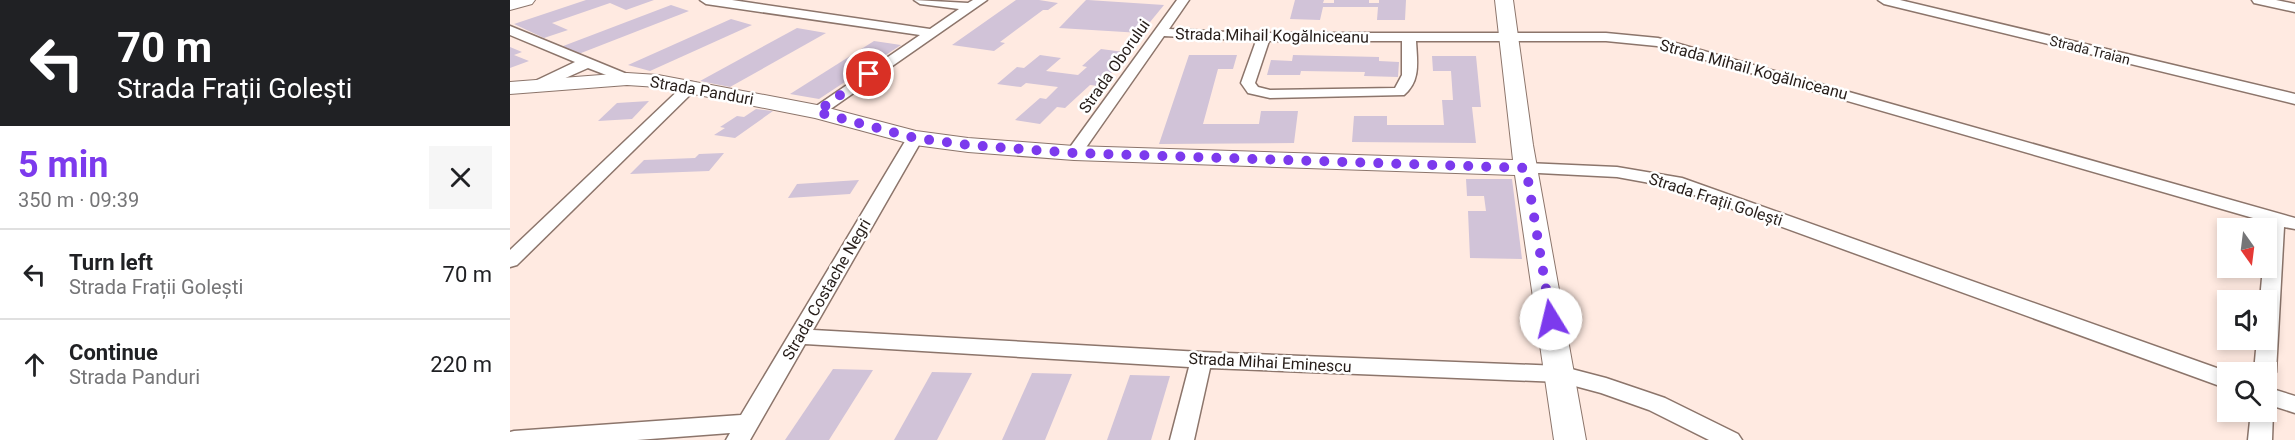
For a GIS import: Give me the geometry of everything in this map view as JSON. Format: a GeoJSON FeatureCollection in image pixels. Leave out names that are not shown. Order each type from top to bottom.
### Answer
{"type":"FeatureCollection","features":[{"type":"Feature","properties":{"kind":"main road"},"geometry":{"type":"LineString","coordinates":[[1504,0],[1526,168],[1570,440]]}},
{"type":"Feature","properties":{"kind":"main road","name":"Strada Panduri"},"geometry":{"type":"LineString","coordinates":[[510,88],[627,79],[691,86],[817,112],[890,131]]}},
{"type":"Feature","properties":{"kind":"main road","name":"Strada Frații Golești"},"geometry":{"type":"LineString","coordinates":[[890,131],[915,138],[968,145],[1074,153],[1526,168]]}},
{"type":"Feature","properties":{"kind":"street"},"geometry":{"type":"LineString","coordinates":[[706,0],[931,33]]}},
{"type":"Feature","properties":{"kind":"street"},"geometry":{"type":"LineString","coordinates":[[920,0],[975,3]]}},
{"type":"Feature","properties":{"kind":"street","name":"Strada Oborului"},"geometry":{"type":"LineString","coordinates":[[1074,153],[1183,0]]}},
{"type":"Feature","properties":{"kind":"street","name":"Strada Traian"},"geometry":{"type":"LineString","coordinates":[[1884,0],[2295,99]]}},
{"type":"Feature","properties":{"kind":"street"},"geometry":{"type":"LineString","coordinates":[[2258,0],[2295,8]]}},
{"type":"Feature","properties":{"kind":"street"},"geometry":{"type":"LineString","coordinates":[[817,112],[975,3]]}},
{"type":"Feature","properties":{"kind":"street"},"geometry":{"type":"LineString","coordinates":[[510,30],[627,79]]}},
{"type":"Feature","properties":{"kind":"street","name":"Strada Mihail Kogălniceanu"},"geometry":{"type":"LineString","coordinates":[[1159,32],[1264,37],[1633,38],[1679,46],[2276,218]]}},
{"type":"Feature","properties":{"kind":"street"},"geometry":{"type":"LineString","coordinates":[[1264,37],[1248,82],[1253,90],[1270,94],[1399,92],[1407,88],[1410,80],[1409,37]]}},
{"type":"Feature","properties":{"kind":"street"},"geometry":{"type":"LineString","coordinates":[[538,85],[586,63]]}},
{"type":"Feature","properties":{"kind":"street"},"geometry":{"type":"LineString","coordinates":[[510,261],[691,86]]}},
{"type":"Feature","properties":{"kind":"street","name":"Strada Costache Negri"},"geometry":{"type":"LineString","coordinates":[[743,432],[915,138]]}},
{"type":"Feature","properties":{"kind":"street","name":"Strada Frații Golești"},"geometry":{"type":"LineString","coordinates":[[1526,168],[1617,172],[1676,182],[2217,377]]}},
{"type":"Feature","properties":{"kind":"street","name":"Strada Mihail Kogălniceanu"},"geometry":{"type":"LineString","coordinates":[[2277,218],[2295,224]]}},
{"type":"Feature","properties":{"kind":"street"},"geometry":{"type":"LineString","coordinates":[[2266,362],[2272,278]]}},
{"type":"Feature","properties":{"kind":"street","name":"Strada Mihai Eminescu"},"geometry":{"type":"LineString","coordinates":[[798,336],[1201,360],[1560,374],[1606,386],[1658,404],[1730,440]]}},
{"type":"Feature","properties":{"kind":"street"},"geometry":{"type":"LineString","coordinates":[[1182,440],[1201,360]]}},
{"type":"Feature","properties":{"kind":"street"},"geometry":{"type":"LineString","coordinates":[[2277,399],[2295,405]]}},
{"type":"Feature","properties":{"kind":"street"},"geometry":{"type":"LineString","coordinates":[[2260,440],[2261,422]]}},
{"type":"Feature","properties":{"kind":"street"},"geometry":{"type":"LineString","coordinates":[[514,440],[743,432]]}},
{"type":"Feature","properties":{"kind":"building"},"geometry":{"type":"Polygon","coordinates":[[[586,0],[654,0],[626,10],[610,3],[552,23],[568,30],[544,38],[514,24],[586,0]]]}},
{"type":"Feature","properties":{"kind":"building"},"geometry":{"type":"Polygon","coordinates":[[[1016,0],[1058,3],[1048,10],[1043,10],[1000,42],[1005,43],[994,51],[952,45],[1016,0]]]}},
{"type":"Feature","properties":{"kind":"building"},"geometry":{"type":"Polygon","coordinates":[[[1086,0],[1164,5],[1141,33],[1059,28],[1086,0]]]}},
{"type":"Feature","properties":{"kind":"building"},"geometry":{"type":"Polygon","coordinates":[[[1295,0],[1324,0],[1323,3],[1334,3],[1334,0],[1369,0],[1369,3],[1379,3],[1379,0],[1406,0],[1405,20],[1377,20],[1378,7],[1323,7],[1320,20],[1290,19],[1295,0]]]}},
{"type":"Feature","properties":{"kind":"building"},"geometry":{"type":"Polygon","coordinates":[[[671,5],[689,11],[576,55],[558,48],[671,5]]]}},
{"type":"Feature","properties":{"kind":"building"},"geometry":{"type":"Polygon","coordinates":[[[731,19],[752,25],[650,71],[628,65],[731,19]]]}},
{"type":"Feature","properties":{"kind":"building"},"geometry":{"type":"Polygon","coordinates":[[[797,28],[826,33],[730,87],[700,81],[797,28]]]}},
{"type":"Feature","properties":{"kind":"building"},"geometry":{"type":"Polygon","coordinates":[[[874,41],[901,45],[819,99],[790,94],[874,41]]]}},
{"type":"Feature","properties":{"kind":"building"},"geometry":{"type":"Polygon","coordinates":[[[510,47],[522,52],[514,55],[529,61],[510,68],[510,47]]]}},
{"type":"Feature","properties":{"kind":"building"},"geometry":{"type":"Polygon","coordinates":[[[1101,49],[1124,52],[1110,65],[1118,66],[1098,86],[1090,85],[1065,108],[1057,107],[1040,124],[1015,120],[1040,98],[1046,99],[1058,87],[1026,83],[1021,87],[997,84],[1017,67],[1024,68],[1040,55],[1061,58],[1046,71],[1078,75],[1087,67],[1082,66],[1101,49]]]}},
{"type":"Feature","properties":{"kind":"building"},"geometry":{"type":"Polygon","coordinates":[[[1189,55],[1237,55],[1233,69],[1218,69],[1203,124],[1259,124],[1261,111],[1298,111],[1294,143],[1159,144],[1189,55]]]}},
{"type":"Feature","properties":{"kind":"building"},"geometry":{"type":"Polygon","coordinates":[[[1293,55],[1379,57],[1379,61],[1399,62],[1398,77],[1364,76],[1365,72],[1301,71],[1300,75],[1267,75],[1271,60],[1292,61],[1293,55]]]}},
{"type":"Feature","properties":{"kind":"building"},"geometry":{"type":"Polygon","coordinates":[[[1432,56],[1476,56],[1481,107],[1472,107],[1476,143],[1352,142],[1354,116],[1387,116],[1387,125],[1444,125],[1442,100],[1453,100],[1451,71],[1433,71],[1432,56]]]}},
{"type":"Feature","properties":{"kind":"building"},"geometry":{"type":"Polygon","coordinates":[[[649,101],[632,119],[598,121],[617,103],[649,101]]]}},
{"type":"Feature","properties":{"kind":"building"},"geometry":{"type":"Polygon","coordinates":[[[756,109],[773,111],[735,138],[714,135],[725,128],[720,127],[737,116],[744,117],[756,109]]]}},
{"type":"Feature","properties":{"kind":"building"},"geometry":{"type":"Polygon","coordinates":[[[724,153],[709,171],[630,174],[644,160],[695,158],[699,154],[724,153]]]}},
{"type":"Feature","properties":{"kind":"building"},"geometry":{"type":"Polygon","coordinates":[[[1466,179],[1512,179],[1522,259],[1470,258],[1468,211],[1486,211],[1484,196],[1467,196],[1466,179]]]}},
{"type":"Feature","properties":{"kind":"building"},"geometry":{"type":"Polygon","coordinates":[[[859,180],[850,194],[788,198],[797,184],[859,180]]]}},
{"type":"Feature","properties":{"kind":"building"},"geometry":{"type":"Polygon","coordinates":[[[833,369],[873,370],[829,440],[785,440],[833,369]]]}},
{"type":"Feature","properties":{"kind":"building"},"geometry":{"type":"Polygon","coordinates":[[[932,372],[972,373],[937,440],[894,440],[932,372]]]}},
{"type":"Feature","properties":{"kind":"building"},"geometry":{"type":"Polygon","coordinates":[[[1032,373],[1072,374],[1045,440],[1002,440],[1032,373]]]}},
{"type":"Feature","properties":{"kind":"building"},"geometry":{"type":"Polygon","coordinates":[[[1130,375],[1170,376],[1151,440],[1107,440],[1130,375]]]}},
{"type":"Feature","properties":{"kind":"route"},"geometry":{"type":"LineString","coordinates":[[869,74],[817,112],[915,138],[968,145],[1074,153],[1526,168],[1551,319]]}}]}
